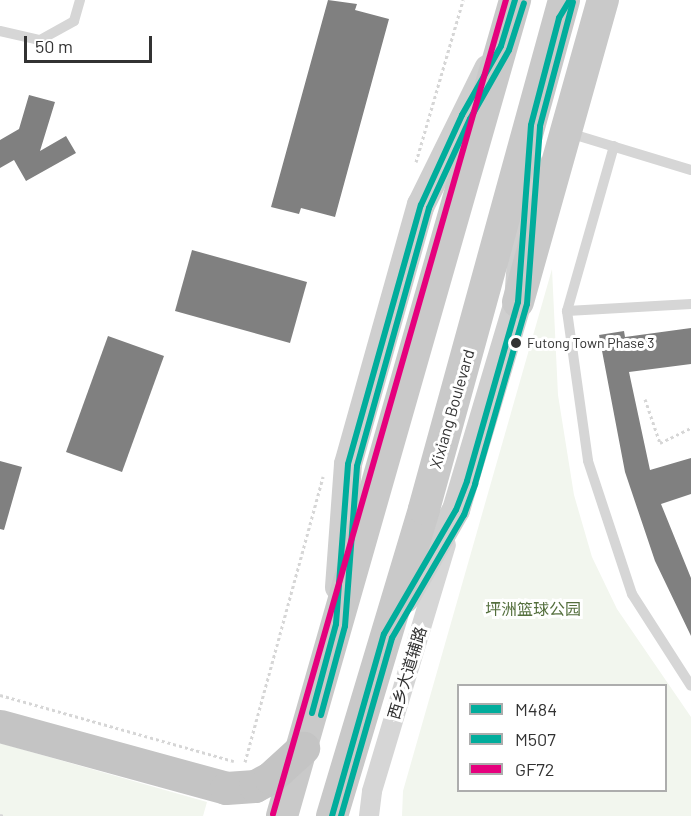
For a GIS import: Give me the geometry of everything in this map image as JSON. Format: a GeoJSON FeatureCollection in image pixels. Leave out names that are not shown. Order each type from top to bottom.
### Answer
{"type":"FeatureCollection","features":[{"type":"Feature","properties":{"kind":"highway"},"geometry":{"type":"LineString","coordinates":[[0,726],[226,788],[255,786],[270,778],[303,748]]}},
{"type":"Feature","properties":{"kind":"main road"},"geometry":{"type":"LineString","coordinates":[[518,302],[603,0]]}},
{"type":"Feature","properties":{"kind":"main road"},"geometry":{"type":"LineString","coordinates":[[282,816],[513,2]]}},
{"type":"Feature","properties":{"kind":"main road","name":"Xixiang Boulevard"},"geometry":{"type":"LineString","coordinates":[[332,816],[384,634],[424,509],[564,6]]}},
{"type":"Feature","properties":{"kind":"street","name":"西乡大道辅路"},"geometry":{"type":"LineString","coordinates":[[369,809],[518,302],[531,125]]}},
{"type":"Feature","properties":{"kind":"street","name":"西乡大道辅路"},"geometry":{"type":"LineString","coordinates":[[384,634],[456,510]]}},
{"type":"Feature","properties":{"kind":"lane"},"geometry":{"type":"LineString","coordinates":[[0,31],[40,40],[74,21],[80,0]]}},
{"type":"Feature","properties":{"kind":"lane"},"geometry":{"type":"LineString","coordinates":[[566,132],[691,170]]}},
{"type":"Feature","properties":{"kind":"lane"},"geometry":{"type":"LineString","coordinates":[[614,146],[567,311],[588,461],[632,594],[691,686]]}},
{"type":"Feature","properties":{"kind":"lane"},"geometry":{"type":"LineString","coordinates":[[567,311],[691,304]]}},
{"type":"Feature","properties":{"kind":"path"},"geometry":{"type":"LineString","coordinates":[[645,399],[660,443],[691,428]]}},
{"type":"Feature","properties":{"kind":"path"},"geometry":{"type":"LineString","coordinates":[[0,695],[244,764]]}},
{"type":"Feature","properties":{"kind":"green space","name":"坪洲篮球公园"},"geometry":{"type":"Polygon","coordinates":[[[552,269],[558,395],[574,495],[592,557],[617,609],[691,717],[691,816],[402,816],[403,791],[552,269]]]}},
{"type":"Feature","properties":{"kind":"green space"},"geometry":{"type":"Polygon","coordinates":[[[0,743],[207,802],[203,816],[0,816],[0,743]]]}},
{"type":"Feature","properties":{"kind":"building"},"geometry":{"type":"Polygon","coordinates":[[[328,0],[357,4],[355,10],[389,19],[335,217],[301,208],[299,214],[271,207],[328,0]]]}},
{"type":"Feature","properties":{"kind":"building"},"geometry":{"type":"Polygon","coordinates":[[[29,95],[55,102],[40,151],[66,136],[76,153],[26,181],[14,160],[0,168],[0,140],[19,129],[29,95]]]}},
{"type":"Feature","properties":{"kind":"building"},"geometry":{"type":"Polygon","coordinates":[[[192,250],[307,282],[290,343],[175,311],[192,250]]]}},
{"type":"Feature","properties":{"kind":"building"},"geometry":{"type":"Polygon","coordinates":[[[691,328],[691,364],[629,372],[650,470],[691,458],[691,494],[661,504],[691,578],[691,636],[655,561],[625,472],[599,335],[624,331],[625,337],[691,328]]]}},
{"type":"Feature","properties":{"kind":"building"},"geometry":{"type":"Polygon","coordinates":[[[108,336],[164,356],[122,472],[66,452],[108,336]]]}},
{"type":"Feature","properties":{"kind":"building"},"geometry":{"type":"Polygon","coordinates":[[[0,461],[22,467],[4,530],[0,529],[0,461]]]}},
{"type":"Feature","properties":{"kind":"transit line","name":"GF72"},"geometry":{"type":"LineString","coordinates":[[273,814],[506,0]]}},
{"type":"Feature","properties":{"kind":"transit line","name":"M484"},"geometry":{"type":"LineString","coordinates":[[312,713],[336,624],[348,464],[421,205],[462,115],[501,46],[515,0]]}},
{"type":"Feature","properties":{"kind":"transit line","name":"M484"},"geometry":{"type":"LineString","coordinates":[[332,816],[384,634],[456,510],[467,481],[518,302],[531,125],[559,18],[570,0]]}},
{"type":"Feature","properties":{"kind":"transit line","name":"M507"},"geometry":{"type":"LineString","coordinates":[[341,816],[392,638],[464,515],[527,304],[540,126],[573,2]]}},
{"type":"Feature","properties":{"kind":"transit line","name":"M507"},"geometry":{"type":"LineString","coordinates":[[321,715],[345,626],[357,466],[429,208],[470,119],[509,50],[524,3]]}},
{"type":"Feature","properties":{"kind":"place","name":"Futong Town Phase 3"},"geometry":{"type":"Point","coordinates":[516,343]}}]}
